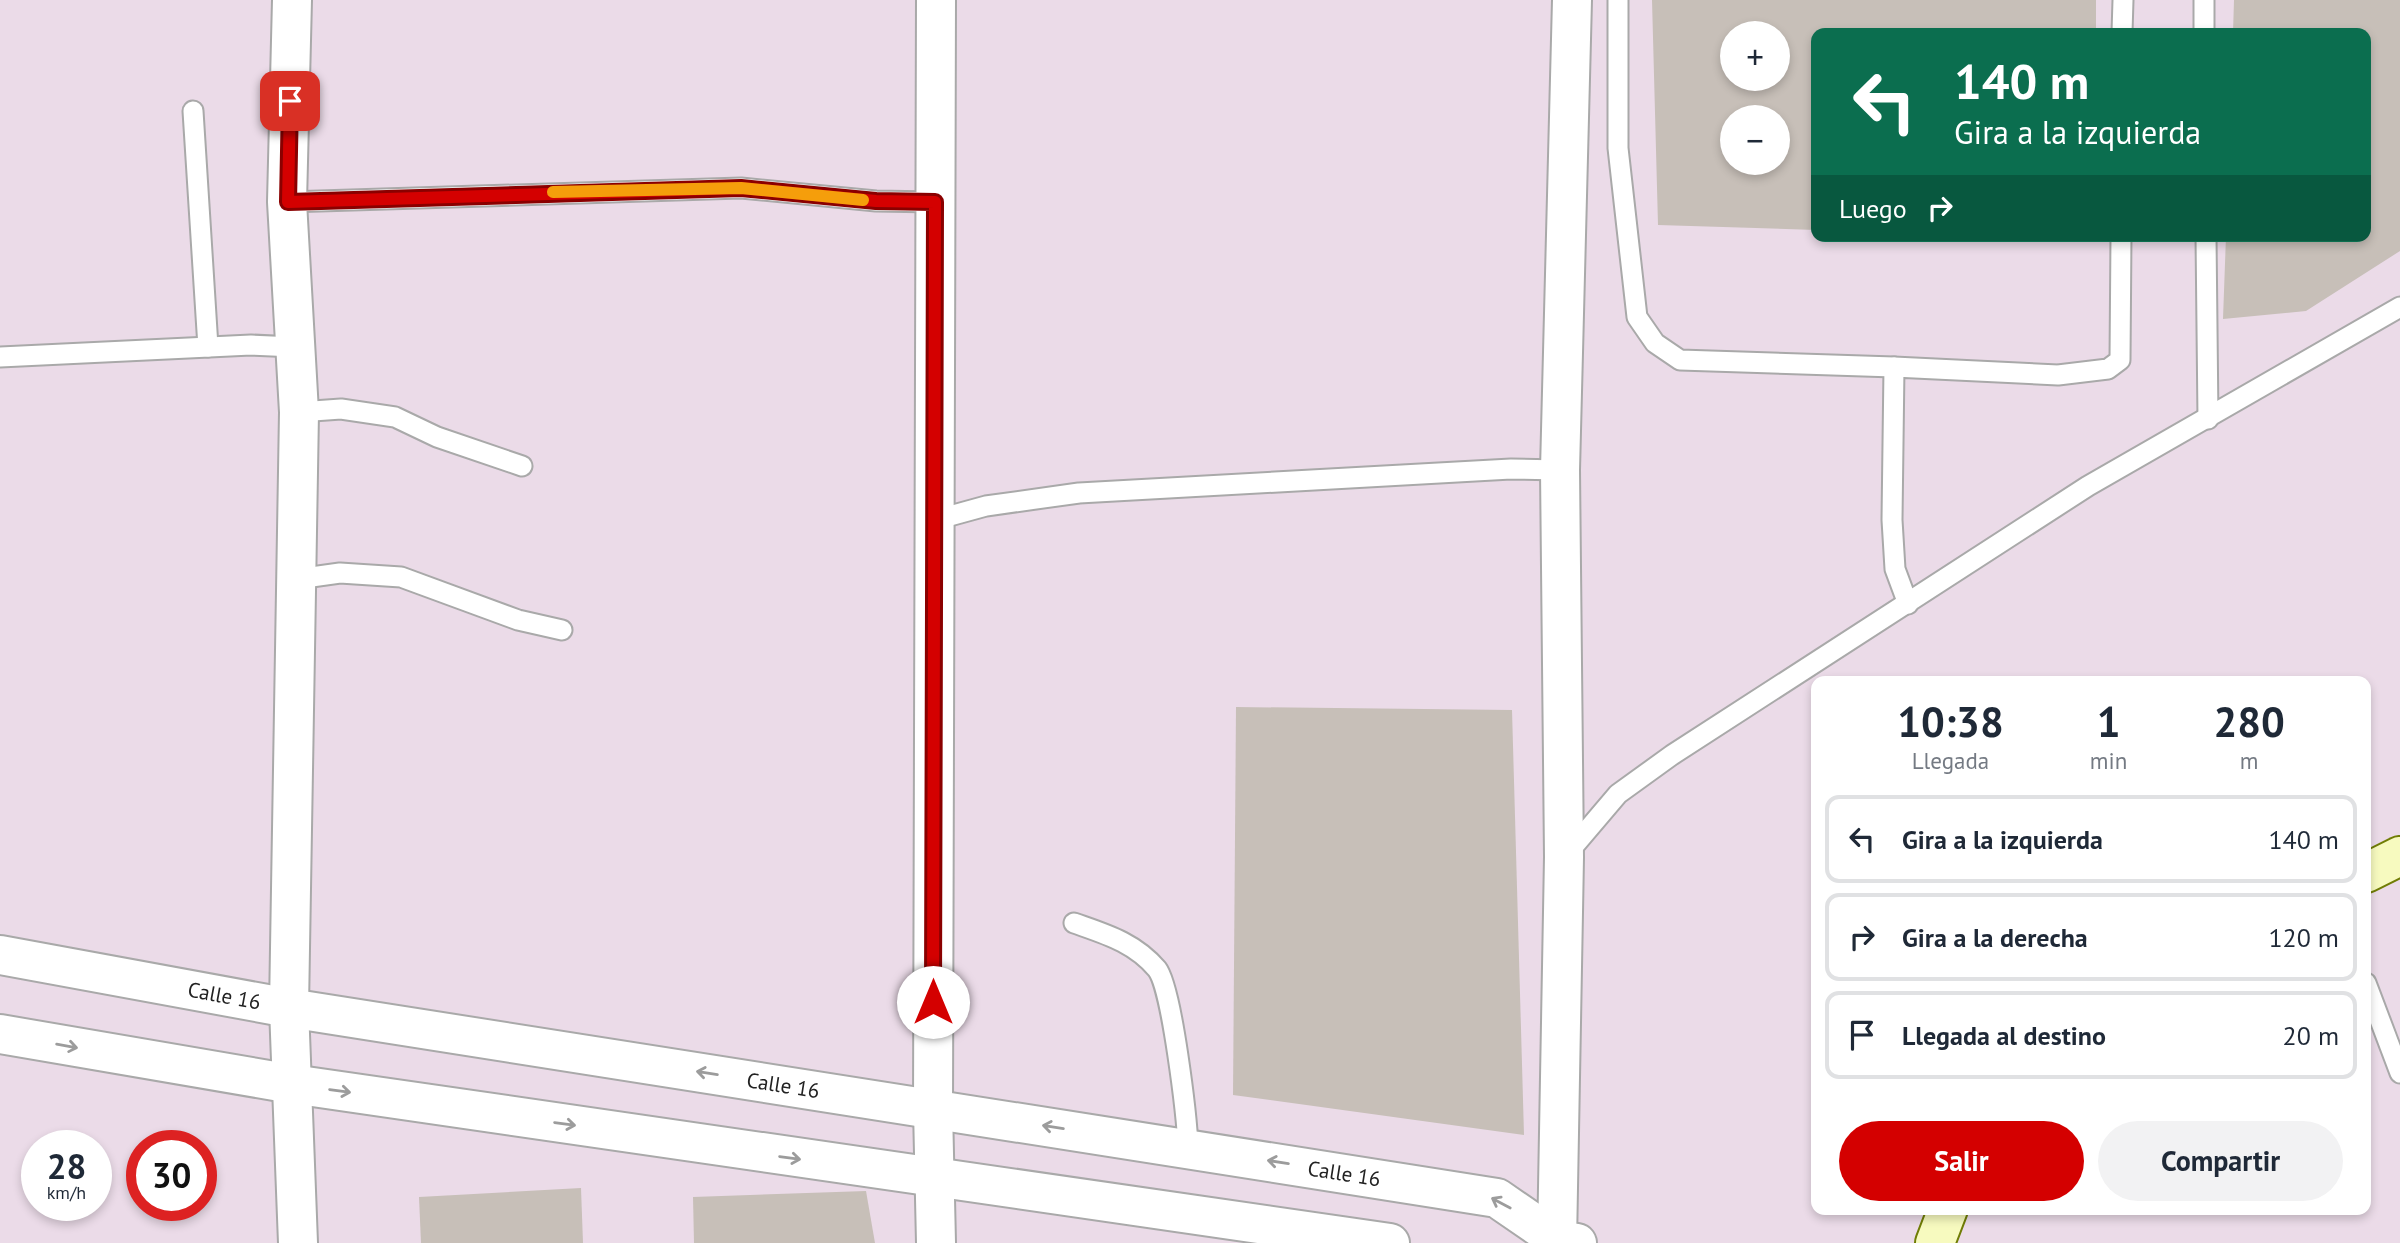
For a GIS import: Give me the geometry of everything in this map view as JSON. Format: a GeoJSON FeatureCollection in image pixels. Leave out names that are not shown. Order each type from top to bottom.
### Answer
{"type":"FeatureCollection","features":[{"type":"Feature","properties":{"kind":"street"},"geometry":{"type":"LineString","coordinates":[[292,0],[288,202],[299,412],[289,1008],[298,1243]]}},
{"type":"Feature","properties":{"kind":"street"},"geometry":{"type":"LineString","coordinates":[[936,0],[933,1108],[936,1243]]}},
{"type":"Feature","properties":{"kind":"street"},"geometry":{"type":"LineString","coordinates":[[1559,1242],[1564,857],[1560,470],[1572,0]]}},
{"type":"Feature","properties":{"kind":"street"},"geometry":{"type":"LineString","coordinates":[[2371,870],[2400,856]]}},
{"type":"Feature","properties":{"kind":"street","name":"Calle 16"},"geometry":{"type":"LineString","coordinates":[[0,955],[289,1008],[1188,1147],[1497,1198],[1559,1242]]}},
{"type":"Feature","properties":{"kind":"street"},"geometry":{"type":"LineString","coordinates":[[0,1034],[292,1083],[935,1179],[1390,1243]]}},
{"type":"Feature","properties":{"kind":"street"},"geometry":{"type":"LineString","coordinates":[[1936,1243],[1946,1215]]}},
{"type":"Feature","properties":{"kind":"lane"},"geometry":{"type":"LineString","coordinates":[[1618,0],[1619,161],[1637,317],[1655,343],[1680,360],[2058,375],[2108,369],[2120,360],[2121,242]]}},
{"type":"Feature","properties":{"kind":"lane"},"geometry":{"type":"LineString","coordinates":[[2122,28],[2123,0]]}},
{"type":"Feature","properties":{"kind":"lane"},"geometry":{"type":"LineString","coordinates":[[2204,0],[2204,28]]}},
{"type":"Feature","properties":{"kind":"lane"},"geometry":{"type":"LineString","coordinates":[[193,110],[208,347]]}},
{"type":"Feature","properties":{"kind":"lane"},"geometry":{"type":"LineString","coordinates":[[288,202],[741,188],[876,201],[935,202]]}},
{"type":"Feature","properties":{"kind":"lane"},"geometry":{"type":"LineString","coordinates":[[2206,242],[2208,419]]}},
{"type":"Feature","properties":{"kind":"lane"},"geometry":{"type":"LineString","coordinates":[[1564,857],[1618,794],[1672,755],[2088,486],[2400,307]]}},
{"type":"Feature","properties":{"kind":"lane"},"geometry":{"type":"LineString","coordinates":[[0,357],[208,347],[295,347]]}},
{"type":"Feature","properties":{"kind":"lane"},"geometry":{"type":"LineString","coordinates":[[1894,367],[1895,569],[1908,604]]}},
{"type":"Feature","properties":{"kind":"lane"},"geometry":{"type":"LineString","coordinates":[[299,412],[341,410],[395,417],[436,438],[522,466]]}},
{"type":"Feature","properties":{"kind":"lane"},"geometry":{"type":"LineString","coordinates":[[935,520],[986,506],[1079,493],[1511,469],[1560,470]]}},
{"type":"Feature","properties":{"kind":"lane"},"geometry":{"type":"LineString","coordinates":[[297,579],[340,573],[401,577],[518,620],[562,630]]}},
{"type":"Feature","properties":{"kind":"lane"},"geometry":{"type":"LineString","coordinates":[[1074,923],[1124,940],[1158,971],[1169,1011],[1186,1114],[1188,1147]]}},
{"type":"Feature","properties":{"kind":"lane"},"geometry":{"type":"LineString","coordinates":[[2371,996],[2400,1073]]}},
{"type":"Feature","properties":{"kind":"shaded area"},"geometry":{"type":"Polygon","coordinates":[[[0,0],[2400,0],[2400,1243],[0,1243],[0,0]]]}},
{"type":"Feature","properties":{"kind":"building"},"geometry":{"type":"Polygon","coordinates":[[[1652,0],[2096,0],[2096,28],[1811,28],[1811,230],[1658,225],[1652,0]]]}},
{"type":"Feature","properties":{"kind":"building"},"geometry":{"type":"Polygon","coordinates":[[[2234,0],[2400,0],[2400,251],[2306,311],[2223,319],[2226,242],[2371,242],[2371,28],[2233,28],[2234,0]]]}},
{"type":"Feature","properties":{"kind":"building"},"geometry":{"type":"Polygon","coordinates":[[[1236,707],[1512,710],[1524,1135],[1233,1095],[1236,707]]]}},
{"type":"Feature","properties":{"kind":"building"},"geometry":{"type":"Polygon","coordinates":[[[581,1188],[583,1243],[421,1243],[419,1197],[581,1188]]]}},
{"type":"Feature","properties":{"kind":"building"},"geometry":{"type":"Polygon","coordinates":[[[866,1191],[875,1243],[694,1243],[693,1197],[866,1191]]]}},
{"type":"Feature","properties":{"kind":"slow traffic"},"geometry":{"type":"LineString","coordinates":[[553,192],[741,188],[863,200]]}},
{"type":"Feature","properties":{"kind":"route"},"geometry":{"type":"LineString","coordinates":[[290,101],[288,202],[334,198],[741,188],[876,201],[935,202],[933,1002]]}}]}
